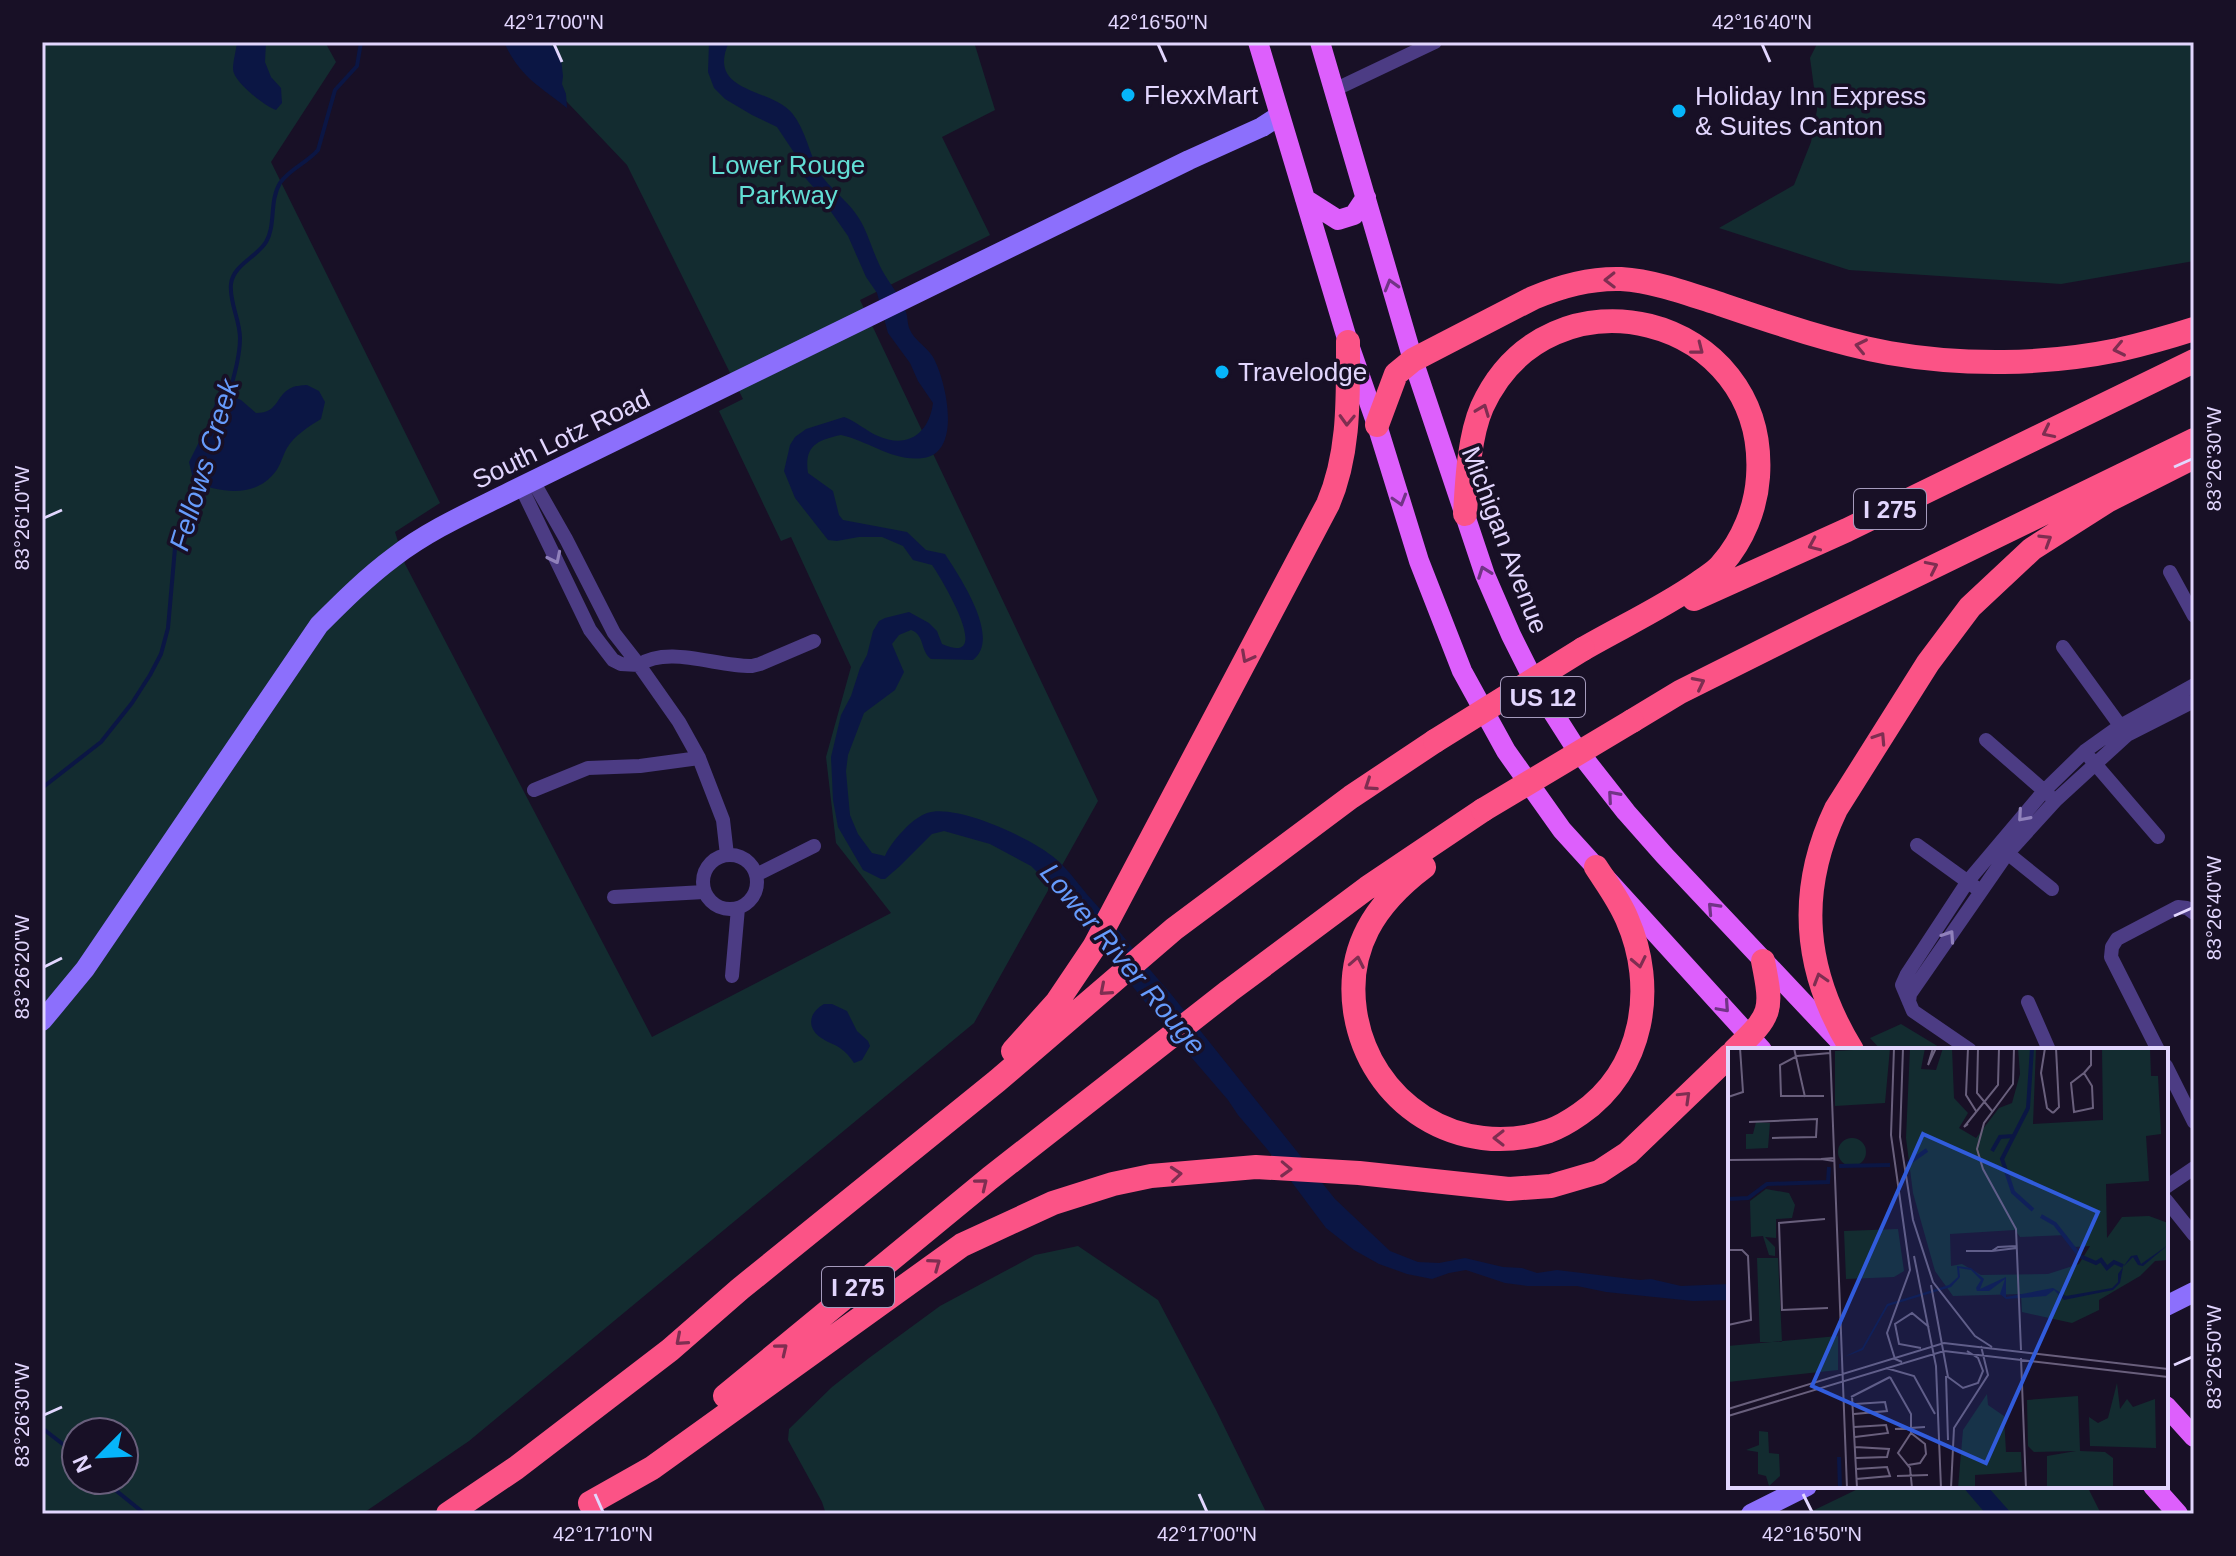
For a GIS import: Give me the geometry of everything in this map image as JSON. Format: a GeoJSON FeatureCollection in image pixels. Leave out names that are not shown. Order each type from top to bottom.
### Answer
{"type":"FeatureCollection","features":[{"type":"Feature","properties":{"kind":"highway"},"geometry":{"type":"LineString","coordinates":[[1377,425],[1396,374],[1413,360],[1549,291],[1600,280],[1623,279],[1643,283],[1704,299],[1827,339],[1890,353],[1945,359],[2007,361],[2081,356],[2194,329]]}},
{"type":"Feature","properties":{"kind":"highway"},"geometry":{"type":"LineString","coordinates":[[1465,514],[1468,465],[1481,409],[1512,364],[1544,339],[1587,324],[1629,321],[1665,330],[1693,343],[1739,387],[1752,419],[1760,456],[1757,496],[1734,550],[1719,568],[1688,590],[1583,649]]}},
{"type":"Feature","properties":{"kind":"highway"},"geometry":{"type":"LineString","coordinates":[[448,1514],[516,1468],[647,1368],[740,1289],[798,1233],[1071,1003],[1094,947],[1332,493],[1346,434],[1348,342]]}},
{"type":"Feature","properties":{"kind":"highway","name":"I 275"},"geometry":{"type":"LineString","coordinates":[[1071,1003],[1328,814],[1435,741],[1583,649],[1847,530],[2194,361]]}},
{"type":"Feature","properties":{"kind":"highway","name":"I 275"},"geometry":{"type":"LineString","coordinates":[[582,1509],[718,1402],[990,1178],[1229,991],[1367,888],[1479,814],[1680,692],[2194,440]]}},
{"type":"Feature","properties":{"kind":"highway"},"geometry":{"type":"LineString","coordinates":[[1849,1048],[1817,972],[1810,929],[1811,884],[1817,857],[1836,809],[1928,663],[1970,607],[2032,549],[2109,500],[2194,457]]}},
{"type":"Feature","properties":{"kind":"highway"},"geometry":{"type":"LineString","coordinates":[[1479,814],[1445,850],[1388,898],[1375,916],[1355,960],[1354,1003],[1364,1047],[1385,1084],[1418,1115],[1438,1126],[1460,1134],[1492,1139],[1524,1137],[1548,1131],[1588,1109],[1617,1078],[1629,1058],[1641,1019],[1642,974],[1627,919],[1596,867]]}},
{"type":"Feature","properties":{"kind":"highway"},"geometry":{"type":"LineString","coordinates":[[1749,1045],[1769,1004],[1763,961]]}},
{"type":"Feature","properties":{"kind":"highway"},"geometry":{"type":"LineString","coordinates":[[582,1509],[652,1468],[962,1245],[1053,1203],[1151,1176],[1256,1167],[1359,1173],[1509,1189],[1571,1182],[1599,1172],[1628,1153],[1728,1057]]}},
{"type":"Feature","properties":{"kind":"main road","name":"US 12"},"geometry":{"type":"LineString","coordinates":[[1258,42],[1348,342],[1419,561],[1462,671],[1483,713],[1562,830],[1749,1045]]}},
{"type":"Feature","properties":{"kind":"main road","name":"Michigan Avenue"},"geometry":{"type":"LineString","coordinates":[[1320,42],[1413,360],[1485,575],[1538,689],[1601,782],[1664,855],[1848,1048]]}},
{"type":"Feature","properties":{"kind":"main road"},"geometry":{"type":"LineString","coordinates":[[1305,199],[1338,220],[1354,215],[1366,197]]}},
{"type":"Feature","properties":{"kind":"main road"},"geometry":{"type":"LineString","coordinates":[[2168,1408],[2194,1437]]}},
{"type":"Feature","properties":{"kind":"main road"},"geometry":{"type":"LineString","coordinates":[[2155,1488],[2178,1514]]}},
{"type":"Feature","properties":{"kind":"street"},"geometry":{"type":"LineString","coordinates":[[1334,90],[1435,42]]}},
{"type":"Feature","properties":{"kind":"street","name":"South Lotz Road"},"geometry":{"type":"LineString","coordinates":[[42,1021],[85,969],[319,625],[396,555],[438,529],[527,484],[1262,127],[1279,116]]}},
{"type":"Feature","properties":{"kind":"street"},"geometry":{"type":"LineString","coordinates":[[527,484],[575,602],[601,647],[613,660],[621,664],[639,665],[649,658],[671,657],[752,666],[814,641]]}},
{"type":"Feature","properties":{"kind":"street"},"geometry":{"type":"LineString","coordinates":[[2170,572],[2194,616]]}},
{"type":"Feature","properties":{"kind":"street"},"geometry":{"type":"LineString","coordinates":[[2063,647],[2123,730]]}},
{"type":"Feature","properties":{"kind":"street"},"geometry":{"type":"LineString","coordinates":[[639,665],[679,722],[699,758],[723,820],[727,855]]}},
{"type":"Feature","properties":{"kind":"street"},"geometry":{"type":"LineString","coordinates":[[1967,1048],[1913,1011],[1902,985],[1907,974],[1968,881],[2002,850],[2050,796],[2123,730],[2194,685]]}},
{"type":"Feature","properties":{"kind":"street"},"geometry":{"type":"LineString","coordinates":[[2123,730],[2194,701]]}},
{"type":"Feature","properties":{"kind":"street"},"geometry":{"type":"LineString","coordinates":[[1986,740],[2050,796]]}},
{"type":"Feature","properties":{"kind":"street"},"geometry":{"type":"LineString","coordinates":[[2090,757],[2158,837]]}},
{"type":"Feature","properties":{"kind":"street"},"geometry":{"type":"LineString","coordinates":[[534,790],[588,768],[640,766],[699,758]]}},
{"type":"Feature","properties":{"kind":"street"},"geometry":{"type":"LineString","coordinates":[[1917,845],[1980,891]]}},
{"type":"Feature","properties":{"kind":"street"},"geometry":{"type":"LineString","coordinates":[[756,875],[814,846]]}},
{"type":"Feature","properties":{"kind":"street"},"geometry":{"type":"LineString","coordinates":[[2002,850],[2052,889]]}},
{"type":"Feature","properties":{"kind":"street"},"geometry":{"type":"LineString","coordinates":[[1909,1002],[1910,994],[1980,891],[2002,850]]}},
{"type":"Feature","properties":{"kind":"street"},"geometry":{"type":"LineString","coordinates":[[727,855],[745,860],[756,875],[757,883],[751,899],[738,908],[722,908],[709,899],[702,884],[712,861],[727,855]]}},
{"type":"Feature","properties":{"kind":"street"},"geometry":{"type":"LineString","coordinates":[[614,897],[704,892]]}},
{"type":"Feature","properties":{"kind":"street"},"geometry":{"type":"LineString","coordinates":[[2157,1048],[2111,952],[2117,939],[2178,907],[2194,913]]}},
{"type":"Feature","properties":{"kind":"street"},"geometry":{"type":"LineString","coordinates":[[732,976],[738,908]]}},
{"type":"Feature","properties":{"kind":"street"},"geometry":{"type":"LineString","coordinates":[[2028,1002],[2048,1048]]}},
{"type":"Feature","properties":{"kind":"street"},"geometry":{"type":"LineString","coordinates":[[2168,1070],[2194,1122]]}},
{"type":"Feature","properties":{"kind":"street"},"geometry":{"type":"LineString","coordinates":[[2168,1186],[2194,1168]]}},
{"type":"Feature","properties":{"kind":"street"},"geometry":{"type":"LineString","coordinates":[[2168,1201],[2188,1215],[2194,1235]]}},
{"type":"Feature","properties":{"kind":"street"},"geometry":{"type":"LineString","coordinates":[[2168,1305],[2194,1292]]}},
{"type":"Feature","properties":{"kind":"street"},"geometry":{"type":"LineString","coordinates":[[1751,1514],[1803,1488]]}},
{"type":"Feature","properties":{"kind":"green space","name":"Lower Rouge Parkway"},"geometry":{"type":"Polygon","coordinates":[[[42,42],[325,42],[336,62],[271,162],[440,503],[395,532],[405,564],[652,1037],[891,913],[836,843],[826,757],[851,667],[791,537],[781,541],[719,411],[743,399],[627,165],[510,42],[974,42],[995,110],[942,137],[990,235],[860,300],[1098,801],[974,1023],[469,1441],[362,1514],[42,1514],[42,42]]]}},
{"type":"Feature","properties":{"kind":"green space"},"geometry":{"type":"Polygon","coordinates":[[[1818,42],[2194,42],[2194,261],[2061,284],[1849,270],[1719,228],[1794,185],[1811,142],[1817,110],[1810,58],[1818,42]]]}},
{"type":"Feature","properties":{"kind":"green space"},"geometry":{"type":"Polygon","coordinates":[[[1901,1024],[1941,1048],[1879,1048],[1870,1038],[1901,1024]]]}},
{"type":"Feature","properties":{"kind":"green space"},"geometry":{"type":"Polygon","coordinates":[[[1078,1246],[1158,1300],[1267,1514],[826,1514],[788,1440],[789,1429],[832,1387],[940,1306],[1035,1255],[1078,1246]]]}},
{"type":"Feature","properties":{"kind":"green space"},"geometry":{"type":"Polygon","coordinates":[[[1860,1488],[2088,1488],[2101,1514],[1806,1514],[1860,1488]]]}},
{"type":"Feature","properties":{"kind":"water"},"geometry":{"type":"Polygon","coordinates":[[[237,42],[266,42],[265,62],[271,77],[281,88],[282,103],[276,110],[250,93],[234,74],[237,42]]]}},
{"type":"Feature","properties":{"kind":"water"},"geometry":{"type":"Polygon","coordinates":[[[504,42],[546,42],[555,48],[561,59],[567,108],[523,72],[504,42]]]}},
{"type":"Feature","properties":{"kind":"water","name":"Lower River Rouge"},"geometry":{"type":"Polygon","coordinates":[[[709,42],[729,42],[724,59],[726,71],[733,80],[792,113],[820,173],[863,226],[882,270],[903,305],[912,334],[933,357],[943,382],[947,430],[943,443],[935,453],[923,458],[901,457],[841,435],[819,442],[808,456],[808,473],[833,491],[843,520],[907,532],[926,550],[945,554],[968,591],[981,623],[981,650],[973,660],[931,659],[911,630],[899,635],[892,644],[904,672],[895,690],[864,713],[848,755],[846,771],[850,815],[858,834],[872,853],[885,856],[915,820],[927,813],[940,811],[994,825],[1030,842],[1056,859],[1171,994],[1335,1199],[1390,1251],[1418,1262],[1439,1263],[1465,1258],[1537,1273],[1557,1270],[1651,1279],[1681,1286],[1728,1284],[1728,1300],[1693,1301],[1577,1286],[1527,1286],[1505,1283],[1466,1270],[1432,1279],[1379,1264],[1354,1250],[1326,1228],[1228,1100],[1059,894],[1031,866],[990,844],[944,831],[932,834],[885,879],[863,870],[838,827],[831,757],[841,715],[867,655],[873,631],[879,621],[909,612],[929,623],[937,631],[942,644],[957,648],[964,644],[965,633],[961,618],[932,565],[913,560],[903,546],[882,537],[828,540],[795,498],[784,471],[790,445],[806,429],[844,417],[878,436],[898,441],[915,436],[921,430],[931,414],[933,403],[888,333],[877,293],[866,277],[848,236],[800,172],[795,154],[777,127],[725,99],[714,88],[708,72],[709,42]]]}},
{"type":"Feature","properties":{"kind":"water"},"geometry":{"type":"Polygon","coordinates":[[[307,385],[319,391],[325,402],[321,419],[294,439],[268,480],[238,491],[194,483],[189,462],[209,422],[219,391],[241,400],[256,413],[274,407],[287,390],[307,385]]]}},
{"type":"Feature","properties":{"kind":"water"},"geometry":{"type":"Polygon","coordinates":[[[824,1004],[847,1011],[857,1031],[868,1041],[870,1046],[862,1060],[854,1063],[836,1045],[814,1031],[812,1016],[824,1004]]]}},
{"type":"Feature","properties":{"kind":"water"},"geometry":{"type":"Polygon","coordinates":[[[1964,1488],[1989,1488],[2012,1514],[1986,1514],[1964,1488]]]}},
{"type":"Feature","properties":{"kind":"waterway","name":"Fellows Creek"},"geometry":{"type":"LineString","coordinates":[[227,399],[240,345],[231,291],[233,277],[266,242],[280,183],[318,150],[335,90],[357,66],[361,42]]}},
{"type":"Feature","properties":{"kind":"waterway","name":"Fellows Creek"},"geometry":{"type":"LineString","coordinates":[[42,788],[101,742],[150,675],[161,654],[168,628],[175,548],[204,481]]}},
{"type":"Feature","properties":{"kind":"waterway"},"geometry":{"type":"LineString","coordinates":[[42,1428],[60,1442]]}},
{"type":"Feature","properties":{"kind":"waterway"},"geometry":{"type":"LineString","coordinates":[[123,1496],[145,1514]]}},
{"type":"Feature","properties":{"kind":"place","name":"FlexxMart"},"geometry":{"type":"Point","coordinates":[1128,95]}},
{"type":"Feature","properties":{"kind":"place","name":"Holiday Inn Express & Suites Canton"},"geometry":{"type":"Point","coordinates":[1679,111]}},
{"type":"Feature","properties":{"kind":"place","name":"Travelodge"},"geometry":{"type":"Point","coordinates":[1222,372]}}]}
